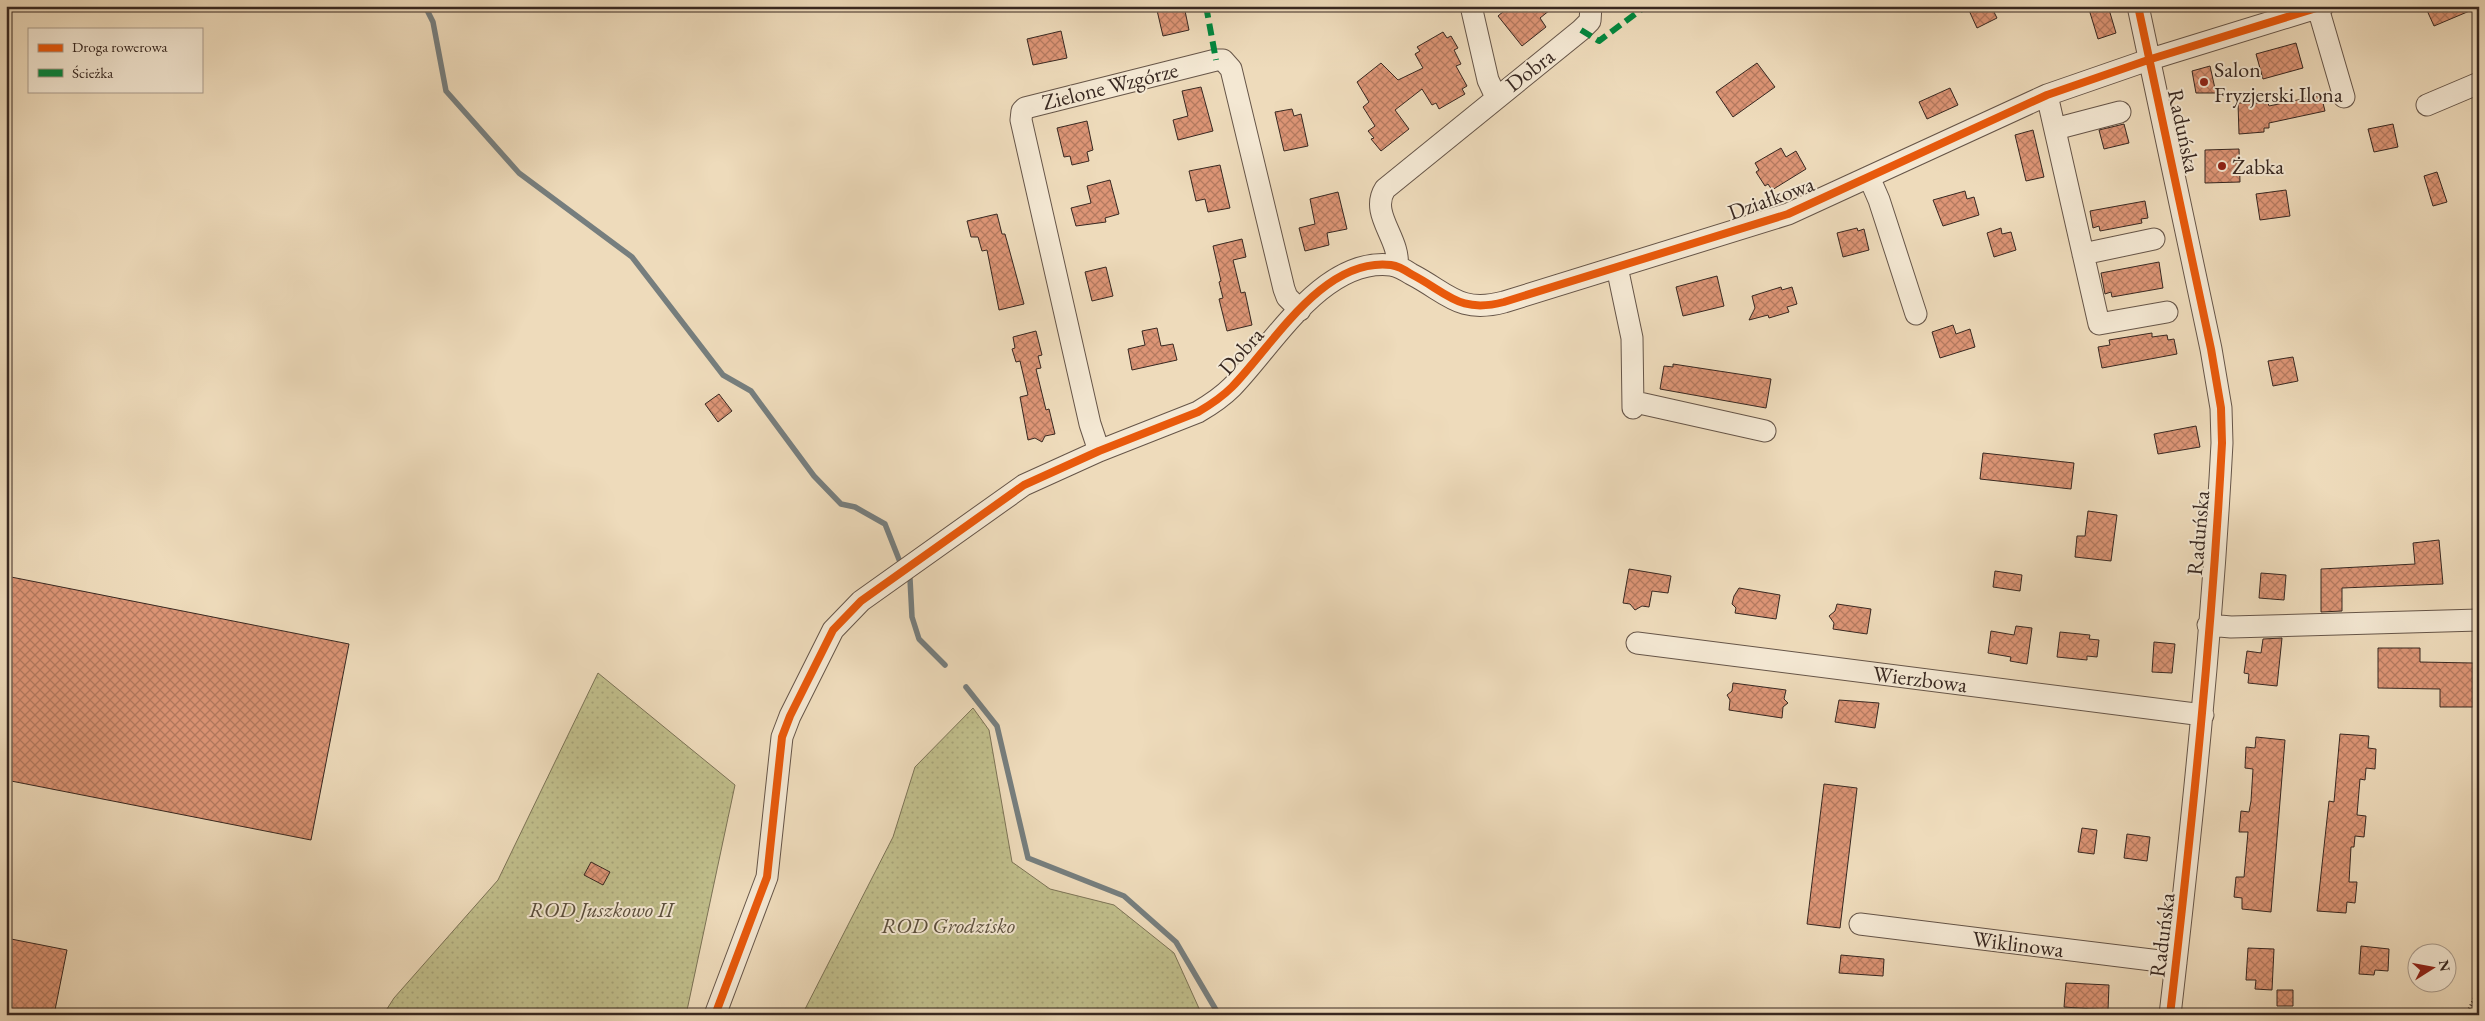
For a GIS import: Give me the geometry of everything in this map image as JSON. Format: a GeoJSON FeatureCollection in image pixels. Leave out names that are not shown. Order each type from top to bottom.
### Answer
{"type":"FeatureCollection","features":[{"type":"Feature","properties":{"kind":"street"},"geometry":{"type":"LineString","coordinates":[[1471,6],[1488,80],[1496,97]]}},
{"type":"Feature","properties":{"kind":"street","name":"Dobra"},"geometry":{"type":"LineString","coordinates":[[715,1015],[767,876],[782,737],[790,716],[833,630],[861,601],[1024,485],[1099,451],[1198,412],[1211,404],[1231,388],[1300,310],[1328,283],[1346,272],[1368,266],[1397,266],[1396,249],[1381,211],[1381,195],[1385,189],[1496,97],[1581,30],[1590,21],[1591,6]]}},
{"type":"Feature","properties":{"kind":"street","name":"Raduńska"},"geometry":{"type":"LineString","coordinates":[[2138,6],[2151,59],[2209,340],[2220,408],[2222,443],[2203,715],[2170,1015]]}},
{"type":"Feature","properties":{"kind":"street"},"geometry":{"type":"LineString","coordinates":[[2321,7],[2344,97]]}},
{"type":"Feature","properties":{"kind":"street","name":"Działkowa"},"geometry":{"type":"LineString","coordinates":[[1397,266],[1461,304],[1477,307],[1504,302],[1788,214],[2047,94],[2151,59],[2321,7]]}},
{"type":"Feature","properties":{"kind":"street","name":"Zielone Wzgórze"},"geometry":{"type":"LineString","coordinates":[[1099,451],[1088,414],[1021,120],[1022,111],[1026,108],[1216,60],[1223,60],[1230,69],[1284,289],[1287,297],[1300,310]]}},
{"type":"Feature","properties":{"kind":"street"},"geometry":{"type":"LineString","coordinates":[[2427,105],[2479,83]]}},
{"type":"Feature","properties":{"kind":"street"},"geometry":{"type":"LineString","coordinates":[[2047,94],[2098,324],[2166,312]]}},
{"type":"Feature","properties":{"kind":"street"},"geometry":{"type":"LineString","coordinates":[[2055,128],[2120,112]]}},
{"type":"Feature","properties":{"kind":"street"},"geometry":{"type":"LineString","coordinates":[[1869,177],[1879,200],[1916,314]]}},
{"type":"Feature","properties":{"kind":"street"},"geometry":{"type":"LineString","coordinates":[[2083,254],[2154,239]]}},
{"type":"Feature","properties":{"kind":"street"},"geometry":{"type":"LineString","coordinates":[[1617,268],[1632,338],[1634,405],[1765,431]]}},
{"type":"Feature","properties":{"kind":"street"},"geometry":{"type":"LineString","coordinates":[[2208,625],[2231,627],[2479,620]]}},
{"type":"Feature","properties":{"kind":"street","name":"Wierzbowa"},"geometry":{"type":"LineString","coordinates":[[1637,643],[2203,715]]}},
{"type":"Feature","properties":{"kind":"street","name":"Wiklinowa"},"geometry":{"type":"LineString","coordinates":[[1860,924],[2176,963]]}},
{"type":"Feature","properties":{"kind":"path"},"geometry":{"type":"LineString","coordinates":[[2466,1015],[2479,988]]}},
{"type":"Feature","properties":{"kind":"green space","name":"ROD Juszkowo II"},"geometry":{"type":"Polygon","coordinates":[[[598,673],[735,785],[686,1015],[383,1015],[394,998],[498,880],[598,673]]]}},
{"type":"Feature","properties":{"kind":"green space","name":"ROD Grodzisko"},"geometry":{"type":"Polygon","coordinates":[[[973,708],[989,730],[1012,862],[1050,889],[1114,905],[1174,953],[1202,1015],[802,1015],[893,837],[915,767],[973,708]]]}},
{"type":"Feature","properties":{"kind":"building"},"geometry":{"type":"Polygon","coordinates":[[[1156,6],[1184,6],[1189,30],[1163,36],[1156,6]]]}},
{"type":"Feature","properties":{"kind":"building"},"geometry":{"type":"Polygon","coordinates":[[[1510,6],[1555,6],[1540,18],[1546,27],[1522,46],[1498,16],[1510,6]]]}},
{"type":"Feature","properties":{"kind":"building"},"geometry":{"type":"Polygon","coordinates":[[[1967,6],[1991,6],[1997,18],[1977,28],[1967,6]]]}},
{"type":"Feature","properties":{"kind":"building"},"geometry":{"type":"Polygon","coordinates":[[[2088,6],[2108,6],[2116,33],[2098,39],[2088,6]]]}},
{"type":"Feature","properties":{"kind":"building"},"geometry":{"type":"Polygon","coordinates":[[[2425,6],[2479,6],[2479,7],[2434,26],[2425,6]]]}},
{"type":"Feature","properties":{"kind":"building"},"geometry":{"type":"Polygon","coordinates":[[[1061,31],[1067,58],[1033,65],[1027,39],[1061,31]]]}},
{"type":"Feature","properties":{"kind":"building"},"geometry":{"type":"Polygon","coordinates":[[[1443,32],[1447,38],[1451,36],[1458,48],[1454,50],[1461,64],[1456,66],[1467,86],[1462,89],[1465,94],[1439,109],[1436,103],[1432,105],[1422,89],[1395,110],[1409,129],[1381,151],[1371,139],[1374,138],[1368,131],[1375,126],[1363,107],[1369,102],[1357,82],[1381,63],[1398,80],[1423,68],[1415,54],[1420,51],[1417,47],[1443,32]]]}},
{"type":"Feature","properties":{"kind":"building"},"geometry":{"type":"Polygon","coordinates":[[[2296,43],[2303,68],[2263,79],[2256,54],[2296,43]]]}},
{"type":"Feature","properties":{"kind":"building"},"geometry":{"type":"Polygon","coordinates":[[[1757,63],[1775,87],[1733,117],[1716,92],[1757,63]]]}},
{"type":"Feature","properties":{"kind":"building","name":"Salon Fryzjerski Ilona"},"geometry":{"type":"Polygon","coordinates":[[[2210,66],[2216,93],[2196,93],[2192,71],[2210,66]]]}},
{"type":"Feature","properties":{"kind":"building"},"geometry":{"type":"Polygon","coordinates":[[[1201,87],[1213,131],[1178,140],[1173,120],[1188,116],[1182,91],[1201,87]]]}},
{"type":"Feature","properties":{"kind":"building"},"geometry":{"type":"Polygon","coordinates":[[[1950,88],[1958,105],[1927,119],[1919,102],[1950,88]]]}},
{"type":"Feature","properties":{"kind":"building"},"geometry":{"type":"Polygon","coordinates":[[[2321,95],[2325,111],[2269,123],[2269,128],[2264,128],[2264,132],[2239,134],[2238,103],[2268,103],[2269,106],[2321,95]]]}},
{"type":"Feature","properties":{"kind":"building"},"geometry":{"type":"Polygon","coordinates":[[[1292,109],[1294,116],[1301,114],[1308,146],[1284,151],[1275,112],[1292,109]]]}},
{"type":"Feature","properties":{"kind":"building"},"geometry":{"type":"Polygon","coordinates":[[[1087,121],[1093,150],[1087,152],[1089,161],[1072,165],[1070,156],[1064,157],[1057,128],[1087,121]]]}},
{"type":"Feature","properties":{"kind":"building"},"geometry":{"type":"Polygon","coordinates":[[[2124,124],[2129,143],[2104,149],[2099,130],[2124,124]]]}},
{"type":"Feature","properties":{"kind":"building"},"geometry":{"type":"Polygon","coordinates":[[[2393,124],[2398,147],[2374,152],[2368,129],[2393,124]]]}},
{"type":"Feature","properties":{"kind":"building"},"geometry":{"type":"Polygon","coordinates":[[[2033,130],[2044,177],[2026,181],[2015,135],[2033,130]]]}},
{"type":"Feature","properties":{"kind":"building"},"geometry":{"type":"Polygon","coordinates":[[[1781,148],[1786,157],[1796,151],[1806,169],[1772,190],[1768,184],[1765,186],[1756,172],[1759,170],[1755,163],[1781,148]]]}},
{"type":"Feature","properties":{"kind":"building","name":"Żabka"},"geometry":{"type":"Polygon","coordinates":[[[2239,149],[2240,182],[2205,183],[2205,150],[2239,149]]]}},
{"type":"Feature","properties":{"kind":"building"},"geometry":{"type":"Polygon","coordinates":[[[1220,165],[1230,208],[1208,212],[1205,199],[1196,201],[1189,171],[1220,165]]]}},
{"type":"Feature","properties":{"kind":"building"},"geometry":{"type":"Polygon","coordinates":[[[2437,172],[2447,202],[2433,206],[2424,176],[2437,172]]]}},
{"type":"Feature","properties":{"kind":"building"},"geometry":{"type":"Polygon","coordinates":[[[1110,180],[1119,214],[1105,218],[1106,222],[1076,226],[1071,208],[1091,203],[1087,186],[1110,180]]]}},
{"type":"Feature","properties":{"kind":"building"},"geometry":{"type":"Polygon","coordinates":[[[2286,190],[2290,216],[2260,220],[2256,194],[2286,190]]]}},
{"type":"Feature","properties":{"kind":"building"},"geometry":{"type":"Polygon","coordinates":[[[1965,191],[1967,199],[1974,197],[1979,215],[1943,226],[1933,200],[1965,191]]]}},
{"type":"Feature","properties":{"kind":"building"},"geometry":{"type":"Polygon","coordinates":[[[1338,192],[1347,229],[1327,233],[1329,245],[1305,251],[1299,228],[1315,224],[1310,199],[1338,192]]]}},
{"type":"Feature","properties":{"kind":"building"},"geometry":{"type":"Polygon","coordinates":[[[2145,201],[2148,218],[2141,219],[2142,223],[2100,231],[2099,226],[2093,228],[2090,211],[2145,201]]]}},
{"type":"Feature","properties":{"kind":"building"},"geometry":{"type":"Polygon","coordinates":[[[997,214],[1002,234],[1005,234],[1024,304],[999,310],[987,250],[982,251],[978,237],[971,237],[967,221],[997,214]]]}},
{"type":"Feature","properties":{"kind":"building"},"geometry":{"type":"Polygon","coordinates":[[[1857,228],[1858,231],[1864,229],[1869,250],[1843,257],[1837,233],[1857,228]]]}},
{"type":"Feature","properties":{"kind":"building"},"geometry":{"type":"Polygon","coordinates":[[[2001,228],[2002,234],[2011,232],[2016,250],[1994,257],[1987,233],[2001,228]]]}},
{"type":"Feature","properties":{"kind":"building"},"geometry":{"type":"Polygon","coordinates":[[[1242,239],[1246,257],[1233,260],[1241,293],[1245,292],[1252,325],[1227,331],[1219,299],[1223,298],[1213,246],[1242,239]]]}},
{"type":"Feature","properties":{"kind":"building"},"geometry":{"type":"Polygon","coordinates":[[[2159,262],[2163,288],[2112,297],[2111,292],[2105,294],[2101,273],[2159,262]]]}},
{"type":"Feature","properties":{"kind":"building"},"geometry":{"type":"Polygon","coordinates":[[[1106,267],[1113,296],[1092,301],[1085,272],[1106,267]]]}},
{"type":"Feature","properties":{"kind":"building"},"geometry":{"type":"Polygon","coordinates":[[[1717,276],[1724,306],[1683,316],[1676,287],[1717,276]]]}},
{"type":"Feature","properties":{"kind":"building"},"geometry":{"type":"Polygon","coordinates":[[[1781,287],[1782,290],[1792,287],[1797,304],[1787,307],[1789,312],[1769,318],[1768,315],[1749,320],[1755,308],[1752,296],[1781,287]]]}},
{"type":"Feature","properties":{"kind":"building"},"geometry":{"type":"Polygon","coordinates":[[[1953,325],[1956,334],[1970,329],[1975,347],[1940,358],[1932,332],[1953,325]]]}},
{"type":"Feature","properties":{"kind":"building"},"geometry":{"type":"Polygon","coordinates":[[[1157,328],[1161,346],[1173,344],[1177,360],[1132,370],[1128,349],[1145,345],[1142,331],[1157,328]]]}},
{"type":"Feature","properties":{"kind":"building"},"geometry":{"type":"Polygon","coordinates":[[[1036,331],[1042,355],[1038,356],[1041,368],[1036,369],[1046,410],[1049,409],[1055,434],[1045,436],[1042,442],[1035,438],[1028,440],[1020,397],[1028,395],[1020,361],[1016,362],[1012,349],[1015,348],[1013,337],[1036,331]]]}},
{"type":"Feature","properties":{"kind":"building"},"geometry":{"type":"Polygon","coordinates":[[[2152,333],[2152,337],[2167,335],[2168,340],[2174,339],[2177,354],[2102,368],[2098,347],[2110,345],[2109,340],[2152,333]]]}},
{"type":"Feature","properties":{"kind":"building"},"geometry":{"type":"Polygon","coordinates":[[[2293,357],[2298,381],[2273,386],[2268,361],[2293,357]]]}},
{"type":"Feature","properties":{"kind":"building"},"geometry":{"type":"Polygon","coordinates":[[[1673,364],[1771,379],[1766,408],[1660,389],[1664,366],[1673,367],[1673,364]]]}},
{"type":"Feature","properties":{"kind":"building"},"geometry":{"type":"Polygon","coordinates":[[[719,394],[732,411],[718,422],[705,404],[719,394]]]}},
{"type":"Feature","properties":{"kind":"building"},"geometry":{"type":"Polygon","coordinates":[[[2196,426],[2200,447],[2158,454],[2154,434],[2196,426]]]}},
{"type":"Feature","properties":{"kind":"building"},"geometry":{"type":"Polygon","coordinates":[[[1983,453],[2074,463],[2071,489],[1980,479],[1983,453]]]}},
{"type":"Feature","properties":{"kind":"building"},"geometry":{"type":"Polygon","coordinates":[[[2088,511],[2117,515],[2111,561],[2075,557],[2077,536],[2085,536],[2088,511]]]}},
{"type":"Feature","properties":{"kind":"building"},"geometry":{"type":"Polygon","coordinates":[[[2439,540],[2443,584],[2342,588],[2342,611],[2321,612],[2321,569],[2415,564],[2413,543],[2439,540]]]}},
{"type":"Feature","properties":{"kind":"building"},"geometry":{"type":"Polygon","coordinates":[[[1629,569],[1671,576],[1668,593],[1652,591],[1649,607],[1642,606],[1635,610],[1630,604],[1623,603],[1629,569]]]}},
{"type":"Feature","properties":{"kind":"building"},"geometry":{"type":"Polygon","coordinates":[[[1995,571],[2022,575],[2020,591],[1993,587],[1995,571]]]}},
{"type":"Feature","properties":{"kind":"building"},"geometry":{"type":"Polygon","coordinates":[[[2261,573],[2286,575],[2284,600],[2259,598],[2261,573]]]}},
{"type":"Feature","properties":{"kind":"building"},"geometry":{"type":"Polygon","coordinates":[[[6,576],[349,644],[311,840],[6,780],[6,576]]]}},
{"type":"Feature","properties":{"kind":"building"},"geometry":{"type":"Polygon","coordinates":[[[1739,588],[1780,595],[1776,619],[1735,613],[1736,608],[1732,604],[1739,588]]]}},
{"type":"Feature","properties":{"kind":"building"},"geometry":{"type":"Polygon","coordinates":[[[1837,604],[1871,609],[1867,634],[1833,629],[1834,623],[1829,616],[1835,611],[1837,604]]]}},
{"type":"Feature","properties":{"kind":"building"},"geometry":{"type":"Polygon","coordinates":[[[2016,626],[2032,628],[2027,664],[2010,661],[2011,657],[1988,653],[1991,631],[2014,635],[2016,626]]]}},
{"type":"Feature","properties":{"kind":"building"},"geometry":{"type":"Polygon","coordinates":[[[2060,632],[2090,635],[2089,639],[2099,640],[2097,657],[2087,656],[2087,660],[2057,657],[2060,632]]]}},
{"type":"Feature","properties":{"kind":"building"},"geometry":{"type":"Polygon","coordinates":[[[2282,638],[2277,686],[2248,683],[2249,674],[2244,673],[2247,651],[2261,653],[2263,639],[2282,638]]]}},
{"type":"Feature","properties":{"kind":"building"},"geometry":{"type":"Polygon","coordinates":[[[2154,642],[2175,644],[2172,673],[2152,672],[2154,642]]]}},
{"type":"Feature","properties":{"kind":"building"},"geometry":{"type":"Polygon","coordinates":[[[2378,648],[2420,648],[2420,662],[2473,663],[2473,707],[2440,707],[2440,689],[2378,688],[2378,648]]]}},
{"type":"Feature","properties":{"kind":"building"},"geometry":{"type":"Polygon","coordinates":[[[1733,683],[1786,690],[1784,699],[1788,703],[1783,707],[1782,718],[1729,710],[1730,700],[1727,695],[1732,691],[1733,683]]]}},
{"type":"Feature","properties":{"kind":"building"},"geometry":{"type":"Polygon","coordinates":[[[1839,700],[1879,703],[1875,728],[1835,722],[1839,700]]]}},
{"type":"Feature","properties":{"kind":"building"},"geometry":{"type":"Polygon","coordinates":[[[2340,734],[2369,736],[2368,748],[2376,749],[2375,769],[2366,768],[2365,780],[2360,779],[2357,815],[2366,816],[2364,837],[2355,836],[2354,847],[2351,847],[2349,882],[2357,882],[2355,903],[2347,902],[2346,913],[2317,911],[2329,801],[2334,802],[2340,734]]]}},
{"type":"Feature","properties":{"kind":"building"},"geometry":{"type":"Polygon","coordinates":[[[2256,737],[2285,740],[2271,912],[2242,909],[2242,898],[2234,897],[2236,877],[2244,877],[2248,832],[2239,832],[2241,811],[2249,812],[2251,801],[2253,769],[2245,768],[2246,747],[2255,748],[2256,737]]]}},
{"type":"Feature","properties":{"kind":"building"},"geometry":{"type":"Polygon","coordinates":[[[1824,784],[1857,788],[1840,928],[1807,924],[1824,784]]]}},
{"type":"Feature","properties":{"kind":"building"},"geometry":{"type":"Polygon","coordinates":[[[2082,828],[2097,830],[2094,854],[2078,852],[2082,828]]]}},
{"type":"Feature","properties":{"kind":"building"},"geometry":{"type":"Polygon","coordinates":[[[2127,834],[2150,837],[2147,861],[2124,858],[2127,834]]]}},
{"type":"Feature","properties":{"kind":"building"},"geometry":{"type":"Polygon","coordinates":[[[591,862],[610,872],[603,885],[584,875],[591,862]]]}},
{"type":"Feature","properties":{"kind":"building"},"geometry":{"type":"Polygon","coordinates":[[[6,938],[67,950],[54,1015],[6,1015],[6,938]]]}},
{"type":"Feature","properties":{"kind":"building"},"geometry":{"type":"Polygon","coordinates":[[[2361,946],[2389,949],[2388,971],[2375,970],[2374,975],[2359,974],[2361,946]]]}},
{"type":"Feature","properties":{"kind":"building"},"geometry":{"type":"Polygon","coordinates":[[[2248,948],[2274,949],[2272,990],[2255,989],[2256,980],[2246,980],[2248,948]]]}},
{"type":"Feature","properties":{"kind":"building"},"geometry":{"type":"Polygon","coordinates":[[[1841,955],[1884,959],[1883,976],[1839,973],[1841,955]]]}},
{"type":"Feature","properties":{"kind":"building"},"geometry":{"type":"Polygon","coordinates":[[[2066,983],[2109,985],[2108,1010],[2064,1007],[2066,983]]]}},
{"type":"Feature","properties":{"kind":"building"},"geometry":{"type":"Polygon","coordinates":[[[2277,990],[2293,990],[2293,1006],[2277,1006],[2277,990]]]}},
{"type":"Feature","properties":{"kind":"waterway"},"geometry":{"type":"LineString","coordinates":[[425,6],[433,22],[446,91],[519,173],[632,257],[723,375],[751,391],[814,476],[841,504],[855,507],[885,524],[900,562]]}},
{"type":"Feature","properties":{"kind":"waterway"},"geometry":{"type":"LineString","coordinates":[[910,579],[912,617],[919,639],[945,665]]}},
{"type":"Feature","properties":{"kind":"waterway"},"geometry":{"type":"LineString","coordinates":[[966,687],[997,726],[1028,858],[1124,896],[1176,942],[1219,1015]]}},
{"type":"Feature","properties":{"kind":"marked path"},"geometry":{"type":"LineString","coordinates":[[1206,6],[1216,60]]}},
{"type":"Feature","properties":{"kind":"marked path"},"geometry":{"type":"LineString","coordinates":[[1581,30],[1599,41],[1646,6]]}},
{"type":"Feature","properties":{"kind":"cycle path"},"geometry":{"type":"LineString","coordinates":[[2138,6],[2211,349],[2221,408],[2222,443],[2213,587],[2170,1015]]}},
{"type":"Feature","properties":{"kind":"cycle path"},"geometry":{"type":"LineString","coordinates":[[715,1015],[767,877],[782,737],[790,716],[833,630],[861,601],[1024,485],[1099,451],[1198,412],[1216,401],[1232,387],[1301,307],[1322,289],[1343,275],[1366,266],[1391,265],[1404,270],[1455,300],[1476,305],[1504,302],[1788,214],[2047,95],[2151,59],[2323,6]]}},
{"type":"Feature","properties":{"kind":"place","name":"Salon Fryzjerski Ilona"},"geometry":{"type":"Point","coordinates":[2204,82]}},
{"type":"Feature","properties":{"kind":"place","name":"Żabka"},"geometry":{"type":"Point","coordinates":[2222,166]}}]}
